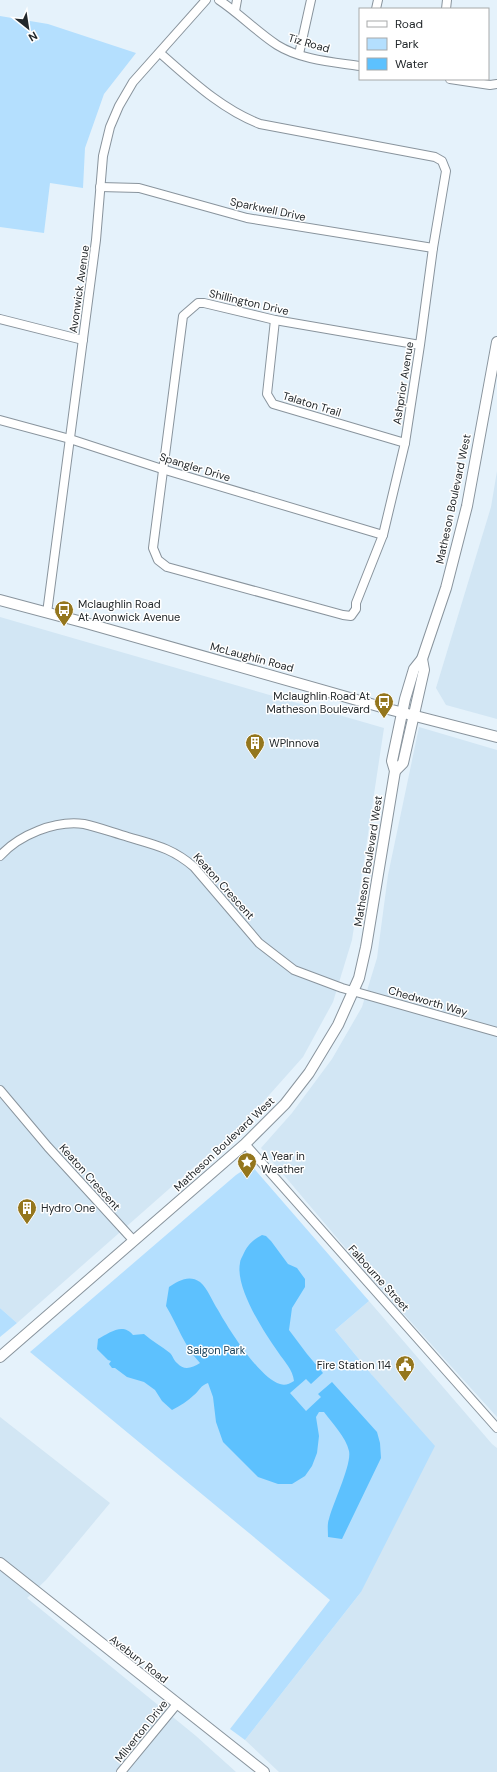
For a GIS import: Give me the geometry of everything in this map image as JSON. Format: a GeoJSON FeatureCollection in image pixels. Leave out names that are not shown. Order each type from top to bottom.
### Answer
{"type":"FeatureCollection","features":[{"type":"Feature","properties":{"kind":"street","name":"Avonwick Avenue"},"geometry":{"type":"LineString","coordinates":[[47,613],[96,240],[103,156],[110,127],[132,82],[160,53],[206,0]]}},
{"type":"Feature","properties":{"kind":"street","name":"Tiz Road"},"geometry":{"type":"LineString","coordinates":[[220,0],[278,46],[299,54],[323,60],[359,66]]}},
{"type":"Feature","properties":{"kind":"street"},"geometry":{"type":"LineString","coordinates":[[235,11],[237,0]]}},
{"type":"Feature","properties":{"kind":"street"},"geometry":{"type":"LineString","coordinates":[[299,54],[311,0]]}},
{"type":"Feature","properties":{"kind":"street","name":"Ashprior Avenue"},"geometry":{"type":"LineString","coordinates":[[160,53],[215,100],[242,118],[260,124],[434,157],[442,161],[446,171],[433,248],[405,443],[383,535],[352,616],[343,615],[167,567],[158,560],[153,548],[162,469]]}},
{"type":"Feature","properties":{"kind":"street"},"geometry":{"type":"LineString","coordinates":[[457,80],[490,85],[497,84]]}},
{"type":"Feature","properties":{"kind":"street","name":"Sparkwell Drive"},"geometry":{"type":"LineString","coordinates":[[100,187],[139,188],[247,218],[433,248]]}},
{"type":"Feature","properties":{"kind":"street","name":"Shillington Drive"},"geometry":{"type":"LineString","coordinates":[[162,469],[183,316],[198,303],[204,303],[275,320],[420,345]]}},
{"type":"Feature","properties":{"kind":"street"},"geometry":{"type":"LineString","coordinates":[[0,319],[83,340]]}},
{"type":"Feature","properties":{"kind":"street","name":"Talaton Trail"},"geometry":{"type":"LineString","coordinates":[[275,320],[267,394],[272,404],[405,443]]}},
{"type":"Feature","properties":{"kind":"street","name":"Matheson Boulevard West"},"geometry":{"type":"LineString","coordinates":[[0,1357],[245,1144],[285,1104],[309,1073],[332,1035],[354,992],[366,947],[395,772],[392,761],[401,712],[414,669],[422,659],[446,588],[466,506],[497,342]]}},
{"type":"Feature","properties":{"kind":"street","name":"Spangler Drive"},"geometry":{"type":"LineString","coordinates":[[0,420],[70,439],[162,469],[383,535]]}},
{"type":"Feature","properties":{"kind":"street","name":"McLaughlin Road"},"geometry":{"type":"LineString","coordinates":[[0,600],[401,712],[497,737]]}},
{"type":"Feature","properties":{"kind":"street","name":"Matheson Boulevard West"},"geometry":{"type":"LineString","coordinates":[[395,772],[403,763],[424,670],[422,659]]}},
{"type":"Feature","properties":{"kind":"street","name":"Keaton Crescent"},"geometry":{"type":"LineString","coordinates":[[0,856],[6,850],[30,835],[45,829],[64,825],[83,824],[168,849],[182,857],[194,867],[259,943],[294,970],[354,992]]}},
{"type":"Feature","properties":{"kind":"street","name":"Chedworth Way"},"geometry":{"type":"LineString","coordinates":[[354,992],[497,1032]]}},
{"type":"Feature","properties":{"kind":"street","name":"Keaton Crescent"},"geometry":{"type":"LineString","coordinates":[[0,1090],[48,1147],[134,1241]]}},
{"type":"Feature","properties":{"kind":"street","name":"Falbourne Street"},"geometry":{"type":"LineString","coordinates":[[245,1144],[497,1428]]}},
{"type":"Feature","properties":{"kind":"street","name":"Avebury Road"},"geometry":{"type":"LineString","coordinates":[[0,1563],[264,1772]]}},
{"type":"Feature","properties":{"kind":"street","name":"Milverton Drive"},"geometry":{"type":"LineString","coordinates":[[121,1772],[177,1704]]}},
{"type":"Feature","properties":{"kind":"shaded area"},"geometry":{"type":"Polygon","coordinates":[[[497,471],[497,719],[446,705],[436,688],[491,507],[497,471]]]}},
{"type":"Feature","properties":{"kind":"shaded area"},"geometry":{"type":"Polygon","coordinates":[[[0,617],[384,728],[352,940],[333,1002],[303,1057],[245,1122],[17,1323],[0,1308],[0,617]]]}},
{"type":"Feature","properties":{"kind":"shaded area"},"geometry":{"type":"Polygon","coordinates":[[[419,727],[497,750],[497,1417],[365,1271],[261,1148],[292,1113],[332,1059],[362,1007],[377,958],[388,875],[419,727]]]}},
{"type":"Feature","properties":{"kind":"shaded area"},"geometry":{"type":"Polygon","coordinates":[[[369,1301],[497,1448],[497,1772],[279,1772],[245,1740],[361,1592],[372,1375],[335,1330],[369,1301]]]}},
{"type":"Feature","properties":{"kind":"shaded area"},"geometry":{"type":"Polygon","coordinates":[[[0,1417],[110,1503],[46,1580],[27,1598],[196,1736],[236,1772],[0,1772],[0,1417]]]}},
{"type":"Feature","properties":{"kind":"green space"},"geometry":{"type":"Polygon","coordinates":[[[0,16],[48,24],[136,53],[104,94],[85,148],[83,188],[50,183],[44,233],[0,227],[0,16]]]}},
{"type":"Feature","properties":{"kind":"green space","name":"Saigon Park"},"geometry":{"type":"Polygon","coordinates":[[[251,1165],[369,1301],[335,1330],[372,1375],[435,1446],[361,1592],[245,1740],[230,1729],[330,1600],[30,1352],[236,1175],[251,1165]]]}},
{"type":"Feature","properties":{"kind":"green space"},"geometry":{"type":"Polygon","coordinates":[[[0,1308],[17,1323],[0,1337],[0,1308]]]}},
{"type":"Feature","properties":{"kind":"water"},"geometry":{"type":"Polygon","coordinates":[[[262,1235],[266,1236],[271,1241],[288,1264],[297,1268],[305,1279],[305,1287],[292,1308],[289,1330],[323,1373],[311,1384],[306,1379],[290,1393],[306,1411],[321,1397],[318,1394],[332,1382],[377,1432],[380,1443],[381,1458],[342,1539],[328,1537],[328,1521],[348,1465],[349,1451],[342,1435],[324,1412],[319,1412],[316,1417],[319,1436],[317,1453],[312,1466],[305,1476],[292,1484],[278,1484],[258,1477],[223,1442],[216,1422],[213,1397],[208,1383],[187,1401],[172,1410],[162,1401],[155,1390],[144,1382],[127,1377],[115,1368],[112,1368],[109,1364],[111,1361],[97,1349],[98,1339],[116,1330],[125,1329],[133,1335],[144,1334],[170,1353],[176,1362],[182,1367],[188,1368],[200,1363],[185,1343],[166,1306],[169,1287],[188,1278],[200,1282],[205,1288],[245,1352],[263,1373],[282,1385],[294,1381],[290,1369],[259,1322],[246,1297],[242,1285],[240,1262],[250,1244],[262,1235]]]}},
{"type":"Feature","properties":{"kind":"place","name":"Mclaughlin Road At Avonwick Avenue"},"geometry":{"type":"Point","coordinates":[64,627]}},
{"type":"Feature","properties":{"kind":"place","name":"Mclaughlin Road At Matheson Boulevard"},"geometry":{"type":"Point","coordinates":[384,719]}},
{"type":"Feature","properties":{"kind":"place","name":"WPInnova"},"geometry":{"type":"Point","coordinates":[255,760]}},
{"type":"Feature","properties":{"kind":"place","name":"A Year in Weather"},"geometry":{"type":"Point","coordinates":[247,1179]}},
{"type":"Feature","properties":{"kind":"place","name":"Hydro One"},"geometry":{"type":"Point","coordinates":[27,1225]}},
{"type":"Feature","properties":{"kind":"place","name":"Fire Station 114"},"geometry":{"type":"Point","coordinates":[405,1382]}}]}
